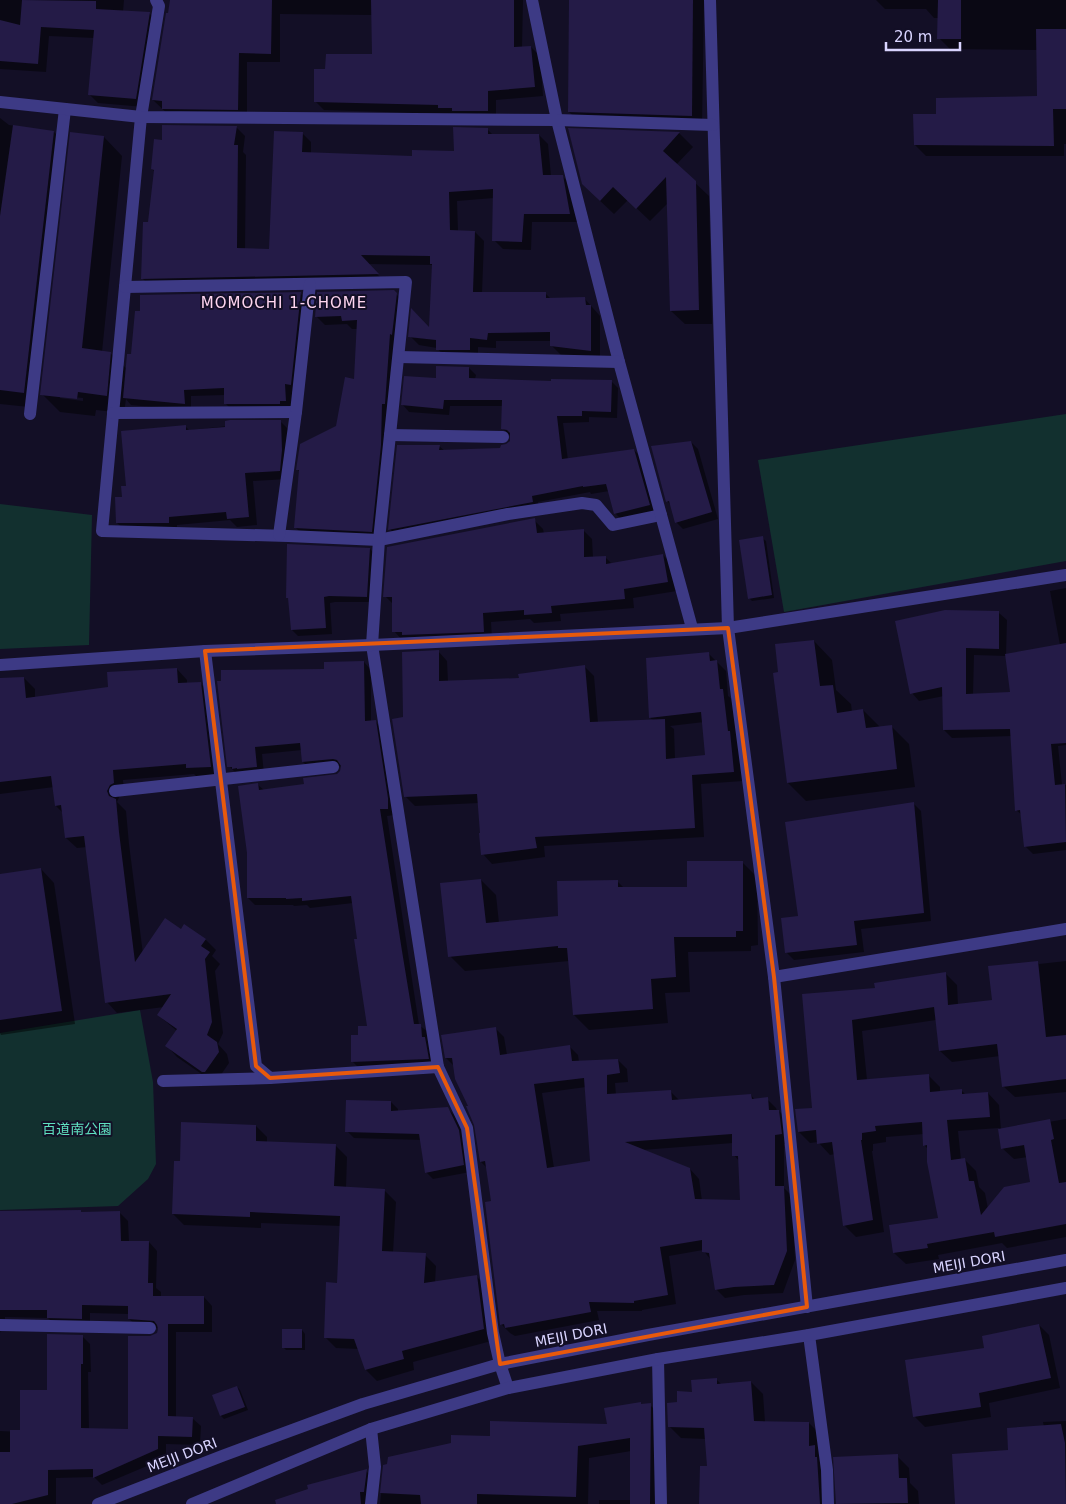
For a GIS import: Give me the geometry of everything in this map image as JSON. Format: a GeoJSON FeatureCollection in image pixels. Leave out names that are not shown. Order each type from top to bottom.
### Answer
{"type":"FeatureCollection","features":[{"type":"Feature","properties":{"kind":"street"},"geometry":{"type":"LineString","coordinates":[[156,0],[159,6],[141,117],[102,531],[379,540],[508,514],[582,503],[596,505],[613,525],[661,515]]}},
{"type":"Feature","properties":{"kind":"street"},"geometry":{"type":"LineString","coordinates":[[532,0],[557,120],[619,362],[692,628]]}},
{"type":"Feature","properties":{"kind":"street"},"geometry":{"type":"LineString","coordinates":[[710,0],[728,628],[774,976],[806,1307]]}},
{"type":"Feature","properties":{"kind":"street"},"geometry":{"type":"LineString","coordinates":[[0,102],[141,117],[557,120],[713,125]]}},
{"type":"Feature","properties":{"kind":"street"},"geometry":{"type":"LineString","coordinates":[[30,414],[65,109]]}},
{"type":"Feature","properties":{"kind":"street"},"geometry":{"type":"LineString","coordinates":[[125,286],[406,282],[379,540],[372,645],[438,1067],[467,1128],[493,1333],[508,1388]]}},
{"type":"Feature","properties":{"kind":"street"},"geometry":{"type":"LineString","coordinates":[[280,536],[310,284]]}},
{"type":"Feature","properties":{"kind":"street"},"geometry":{"type":"LineString","coordinates":[[398,357],[619,362]]}},
{"type":"Feature","properties":{"kind":"street"},"geometry":{"type":"LineString","coordinates":[[113,412],[296,412]]}},
{"type":"Feature","properties":{"kind":"street"},"geometry":{"type":"LineString","coordinates":[[390,435],[503,437]]}},
{"type":"Feature","properties":{"kind":"street"},"geometry":{"type":"LineString","coordinates":[[0,665],[204,651],[372,645],[692,628],[728,628],[1066,574]]}},
{"type":"Feature","properties":{"kind":"street"},"geometry":{"type":"LineString","coordinates":[[204,651],[256,1066],[270,1078]]}},
{"type":"Feature","properties":{"kind":"street"},"geometry":{"type":"LineString","coordinates":[[115,791],[333,767]]}},
{"type":"Feature","properties":{"kind":"street"},"geometry":{"type":"LineString","coordinates":[[774,976],[1066,929]]}},
{"type":"Feature","properties":{"kind":"street"},"geometry":{"type":"LineString","coordinates":[[163,1081],[270,1078],[438,1067]]}},
{"type":"Feature","properties":{"kind":"street","name":"MEIJI DORI"},"geometry":{"type":"LineString","coordinates":[[98,1504],[363,1404],[500,1364],[1066,1260]]}},
{"type":"Feature","properties":{"kind":"street"},"geometry":{"type":"LineString","coordinates":[[192,1504],[371,1429],[508,1388],[658,1359],[809,1335],[1066,1288]]}},
{"type":"Feature","properties":{"kind":"street"},"geometry":{"type":"LineString","coordinates":[[0,1325],[150,1328]]}},
{"type":"Feature","properties":{"kind":"street"},"geometry":{"type":"LineString","coordinates":[[809,1335],[827,1470],[828,1504]]}},
{"type":"Feature","properties":{"kind":"street"},"geometry":{"type":"LineString","coordinates":[[658,1359],[661,1504]]}},
{"type":"Feature","properties":{"kind":"street"},"geometry":{"type":"LineString","coordinates":[[371,1429],[375,1467],[371,1504]]}},
{"type":"Feature","properties":{"kind":"highlighted area"},"geometry":{"type":"Polygon","coordinates":[[[728,628],[774,977],[807,1307],[500,1364],[467,1128],[438,1067],[270,1078],[256,1066],[205,651],[728,628]]]}},
{"type":"Feature","properties":{"kind":"green space"},"geometry":{"type":"Polygon","coordinates":[[[1066,414],[1066,561],[784,612],[758,460],[1066,414]]]}},
{"type":"Feature","properties":{"kind":"green space"},"geometry":{"type":"Polygon","coordinates":[[[0,504],[92,515],[89,645],[0,649],[0,504]]]}},
{"type":"Feature","properties":{"kind":"green space","name":"百道南公園"},"geometry":{"type":"Polygon","coordinates":[[[140,1010],[153,1082],[156,1164],[148,1179],[118,1206],[0,1210],[0,1033],[140,1010]]]}},
{"type":"Feature","properties":{"kind":"building"},"geometry":{"type":"Polygon","coordinates":[[[22,0],[96,1],[96,9],[150,12],[136,99],[88,95],[94,30],[41,27],[38,64],[0,61],[0,20],[20,25],[22,0]]]}},
{"type":"Feature","properties":{"kind":"building"},"geometry":{"type":"Polygon","coordinates":[[[170,0],[272,0],[271,54],[239,53],[238,110],[162,109],[162,101],[152,100],[166,13],[168,13],[170,0]]]}},
{"type":"Feature","properties":{"kind":"building"},"geometry":{"type":"Polygon","coordinates":[[[371,0],[514,0],[514,47],[531,46],[535,87],[488,91],[488,111],[452,111],[452,108],[438,108],[438,105],[314,102],[314,69],[325,69],[326,54],[372,54],[371,0]]]}},
{"type":"Feature","properties":{"kind":"building"},"geometry":{"type":"Polygon","coordinates":[[[569,0],[693,0],[692,116],[568,112],[569,0]]]}},
{"type":"Feature","properties":{"kind":"building"},"geometry":{"type":"Polygon","coordinates":[[[938,0],[961,0],[961,39],[937,39],[938,0]]]}},
{"type":"Feature","properties":{"kind":"building"},"geometry":{"type":"Polygon","coordinates":[[[1036,29],[1066,29],[1066,109],[1053,109],[1054,146],[914,145],[913,114],[936,114],[936,98],[1037,96],[1036,29]]]}},
{"type":"Feature","properties":{"kind":"building"},"geometry":{"type":"Polygon","coordinates":[[[13,125],[54,131],[24,393],[0,390],[0,216],[13,125]]]}},
{"type":"Feature","properties":{"kind":"building"},"geometry":{"type":"Polygon","coordinates":[[[162,125],[237,126],[234,145],[238,145],[237,248],[269,249],[274,131],[303,132],[302,152],[412,156],[412,150],[454,151],[453,127],[488,128],[488,134],[539,134],[543,175],[563,175],[570,214],[524,214],[522,242],[492,241],[493,189],[449,192],[450,230],[475,231],[473,292],[546,292],[546,298],[585,297],[586,305],[591,305],[591,351],[550,346],[550,332],[488,333],[487,340],[470,338],[470,350],[436,350],[436,340],[408,337],[411,308],[429,327],[432,264],[430,264],[430,256],[361,255],[379,274],[141,279],[143,222],[148,222],[154,170],[151,169],[154,139],[162,140],[162,125]]]}},
{"type":"Feature","properties":{"kind":"building"},"geometry":{"type":"Polygon","coordinates":[[[568,128],[680,132],[663,151],[696,181],[699,310],[670,311],[666,177],[636,209],[613,187],[600,201],[582,184],[568,128]]]}},
{"type":"Feature","properties":{"kind":"building"},"geometry":{"type":"Polygon","coordinates":[[[70,132],[104,136],[82,348],[111,352],[107,396],[78,392],[77,399],[40,395],[70,132]]]}},
{"type":"Feature","properties":{"kind":"building"},"geometry":{"type":"Polygon","coordinates":[[[394,290],[397,293],[392,335],[390,334],[385,404],[382,404],[381,445],[372,532],[294,528],[299,470],[296,470],[300,444],[336,426],[345,377],[354,379],[357,320],[342,321],[341,316],[315,317],[317,292],[394,290]]]}},
{"type":"Feature","properties":{"kind":"building"},"geometry":{"type":"Polygon","coordinates":[[[301,292],[291,385],[285,384],[286,401],[280,401],[280,404],[224,404],[224,388],[184,390],[185,404],[123,398],[127,354],[131,354],[135,311],[140,311],[140,295],[301,292]]]}},
{"type":"Feature","properties":{"kind":"building"},"geometry":{"type":"Polygon","coordinates":[[[436,366],[469,367],[469,378],[551,381],[551,379],[612,380],[611,412],[582,411],[582,416],[557,416],[562,459],[634,449],[650,505],[614,514],[606,484],[583,486],[532,496],[533,502],[388,530],[397,445],[440,445],[439,450],[500,448],[501,445],[510,441],[510,433],[507,430],[501,429],[502,400],[444,400],[443,409],[401,405],[404,376],[436,378],[436,366]]]}},
{"type":"Feature","properties":{"kind":"building"},"geometry":{"type":"Polygon","coordinates":[[[230,420],[281,420],[282,450],[280,471],[245,473],[249,517],[227,519],[226,512],[169,517],[169,523],[116,523],[115,497],[122,497],[121,486],[126,486],[121,431],[186,425],[186,430],[225,427],[225,421],[230,420]]]}},
{"type":"Feature","properties":{"kind":"building"},"geometry":{"type":"Polygon","coordinates":[[[691,441],[712,512],[675,523],[669,501],[666,502],[651,446],[691,441]]]}},
{"type":"Feature","properties":{"kind":"building"},"geometry":{"type":"Polygon","coordinates":[[[535,518],[537,533],[584,529],[584,557],[606,556],[606,564],[663,554],[668,582],[624,589],[625,599],[551,606],[552,613],[524,615],[524,610],[483,613],[484,632],[402,635],[402,632],[392,632],[392,597],[383,597],[387,547],[535,518]]]}},
{"type":"Feature","properties":{"kind":"building"},"geometry":{"type":"Polygon","coordinates":[[[763,536],[772,595],[748,599],[739,540],[763,536]]]}},
{"type":"Feature","properties":{"kind":"building"},"geometry":{"type":"Polygon","coordinates":[[[287,544],[370,548],[367,597],[324,597],[326,628],[291,630],[288,598],[286,598],[287,544]]]}},
{"type":"Feature","properties":{"kind":"building"},"geometry":{"type":"Polygon","coordinates":[[[945,610],[999,611],[999,649],[966,648],[966,694],[1010,692],[1005,654],[1066,643],[1066,743],[1051,744],[1055,785],[1065,784],[1066,842],[1024,847],[1020,810],[1015,811],[1010,729],[943,730],[942,687],[910,694],[895,621],[945,610]]]}},
{"type":"Feature","properties":{"kind":"building"},"geometry":{"type":"Polygon","coordinates":[[[814,640],[820,686],[833,685],[837,713],[863,709],[866,728],[892,725],[897,769],[787,783],[773,673],[778,672],[775,644],[814,640]]]}},
{"type":"Feature","properties":{"kind":"building"},"geometry":{"type":"Polygon","coordinates":[[[439,650],[439,681],[519,678],[518,674],[585,665],[590,722],[665,719],[666,759],[705,755],[701,712],[649,718],[646,658],[709,652],[710,661],[717,660],[720,689],[723,689],[728,731],[730,731],[734,772],[692,775],[695,828],[535,837],[537,848],[481,855],[477,794],[404,797],[392,719],[403,717],[402,652],[439,650]]]}},
{"type":"Feature","properties":{"kind":"building"},"geometry":{"type":"Polygon","coordinates":[[[364,661],[365,721],[376,720],[388,798],[388,809],[380,809],[402,951],[414,1024],[421,1024],[422,1037],[425,1037],[429,1059],[351,1062],[351,1035],[358,1035],[358,1026],[367,1026],[354,939],[357,939],[351,896],[302,901],[302,898],[247,898],[247,853],[238,786],[258,783],[259,790],[304,784],[303,778],[337,774],[341,766],[337,760],[333,759],[302,762],[300,743],[255,747],[257,767],[232,769],[232,767],[227,767],[217,681],[221,681],[221,670],[324,669],[324,662],[364,661]]]}},
{"type":"Feature","properties":{"kind":"building"},"geometry":{"type":"Polygon","coordinates":[[[177,668],[178,683],[201,682],[211,767],[186,768],[186,764],[113,770],[114,783],[110,785],[107,791],[109,796],[116,799],[135,962],[165,918],[181,929],[184,924],[206,939],[201,946],[210,952],[205,959],[212,1022],[207,1035],[217,1042],[219,1052],[205,1072],[202,1072],[165,1046],[177,1029],[157,1015],[171,994],[105,1003],[84,836],[65,838],[61,805],[55,806],[51,776],[0,782],[0,678],[24,677],[26,698],[108,687],[107,672],[177,668]]]}},
{"type":"Feature","properties":{"kind":"building"},"geometry":{"type":"Polygon","coordinates":[[[914,802],[924,913],[854,921],[857,945],[785,953],[781,918],[798,916],[785,822],[914,802]]]}},
{"type":"Feature","properties":{"kind":"building"},"geometry":{"type":"Polygon","coordinates":[[[687,861],[743,861],[743,931],[736,931],[736,937],[674,937],[676,977],[651,979],[653,1009],[573,1015],[567,948],[558,948],[558,946],[448,957],[440,883],[481,879],[486,923],[558,916],[557,881],[618,880],[618,887],[687,887],[687,861]]]}},
{"type":"Feature","properties":{"kind":"building"},"geometry":{"type":"Polygon","coordinates":[[[41,868],[62,1011],[0,1020],[0,874],[41,868]]]}},
{"type":"Feature","properties":{"kind":"building"},"geometry":{"type":"Polygon","coordinates":[[[1038,961],[1046,1037],[1066,1035],[1066,1079],[1002,1087],[997,1044],[939,1051],[934,1007],[852,1020],[857,1080],[929,1074],[930,1092],[962,1089],[962,1094],[988,1092],[990,1117],[947,1120],[951,1160],[965,1158],[969,1181],[974,1181],[981,1215],[1004,1187],[1030,1182],[1024,1145],[1001,1149],[998,1129],[1050,1119],[1054,1139],[1051,1140],[1059,1183],[1066,1182],[1066,1224],[995,1237],[994,1232],[927,1244],[928,1248],[893,1253],[889,1225],[938,1218],[927,1162],[927,1145],[923,1146],[922,1122],[875,1126],[876,1131],[862,1133],[861,1140],[873,1220],[843,1226],[832,1142],[817,1144],[816,1130],[798,1132],[795,1109],[812,1108],[802,994],[875,988],[874,983],[946,972],[948,1005],[992,1000],[988,966],[1038,961]]]}},
{"type":"Feature","properties":{"kind":"building"},"geometry":{"type":"Polygon","coordinates":[[[496,1027],[500,1055],[570,1045],[572,1061],[618,1059],[620,1073],[607,1075],[607,1094],[671,1090],[672,1100],[751,1094],[752,1099],[768,1097],[769,1110],[779,1110],[782,1134],[775,1135],[775,1186],[784,1186],[787,1251],[774,1285],[715,1290],[709,1253],[702,1252],[702,1240],[660,1247],[668,1295],[634,1301],[634,1303],[589,1302],[591,1312],[505,1328],[504,1324],[500,1325],[485,1202],[491,1201],[485,1161],[480,1162],[474,1125],[466,1106],[468,1106],[455,1079],[452,1058],[445,1058],[441,1035],[496,1027]],[[584,1078],[534,1084],[547,1168],[590,1161],[584,1078]],[[732,1134],[625,1142],[690,1168],[695,1199],[740,1200],[738,1156],[732,1156],[732,1134]]]}},
{"type":"Feature","properties":{"kind":"building"},"geometry":{"type":"Polygon","coordinates":[[[346,1100],[391,1101],[391,1111],[448,1107],[459,1130],[464,1165],[425,1173],[419,1134],[345,1132],[346,1100]]]}},
{"type":"Feature","properties":{"kind":"building"},"geometry":{"type":"Polygon","coordinates":[[[181,1122],[256,1125],[256,1141],[336,1144],[334,1186],[385,1189],[382,1251],[426,1253],[424,1283],[477,1275],[484,1329],[402,1351],[404,1359],[365,1370],[354,1339],[324,1338],[326,1282],[337,1283],[340,1216],[250,1212],[250,1217],[172,1214],[174,1161],[180,1161],[181,1122]]]}},
{"type":"Feature","properties":{"kind":"building"},"geometry":{"type":"Polygon","coordinates":[[[81,1210],[81,1212],[120,1211],[121,1241],[149,1241],[148,1283],[153,1283],[153,1296],[204,1296],[204,1324],[168,1324],[168,1416],[193,1417],[192,1437],[158,1436],[158,1449],[93,1478],[93,1469],[48,1470],[48,1495],[12,1504],[0,1504],[0,1452],[10,1452],[10,1430],[20,1430],[20,1390],[47,1390],[47,1334],[83,1335],[81,1428],[128,1429],[128,1336],[150,1336],[157,1333],[157,1325],[154,1321],[128,1319],[128,1306],[82,1305],[82,1319],[47,1318],[47,1310],[0,1310],[0,1211],[81,1210]]]}},
{"type":"Feature","properties":{"kind":"building"},"geometry":{"type":"Polygon","coordinates":[[[1039,1324],[1051,1378],[979,1393],[981,1407],[913,1417],[905,1360],[984,1348],[982,1336],[1039,1324]]]}},
{"type":"Feature","properties":{"kind":"building"},"geometry":{"type":"Polygon","coordinates":[[[282,1329],[302,1329],[302,1348],[282,1348],[282,1329]]]}},
{"type":"Feature","properties":{"kind":"building"},"geometry":{"type":"Polygon","coordinates":[[[717,1378],[717,1384],[751,1381],[754,1421],[809,1422],[809,1446],[815,1445],[815,1457],[817,1457],[820,1504],[699,1504],[700,1466],[707,1466],[704,1428],[668,1427],[667,1403],[677,1402],[677,1391],[692,1392],[691,1380],[717,1378]]]}},
{"type":"Feature","properties":{"kind":"building"},"geometry":{"type":"Polygon","coordinates":[[[237,1386],[245,1407],[220,1416],[212,1395],[237,1386]]]}},
{"type":"Feature","properties":{"kind":"building"},"geometry":{"type":"Polygon","coordinates":[[[641,1402],[641,1404],[651,1403],[650,1504],[630,1504],[630,1438],[578,1446],[576,1497],[477,1494],[477,1504],[421,1504],[420,1495],[380,1493],[383,1465],[387,1464],[388,1457],[451,1443],[451,1435],[490,1436],[490,1421],[607,1424],[604,1408],[641,1402]]]}},
{"type":"Feature","properties":{"kind":"building"},"geometry":{"type":"Polygon","coordinates":[[[1061,1424],[1065,1443],[1066,1504],[955,1504],[952,1454],[1008,1450],[1007,1428],[1061,1424]]]}},
{"type":"Feature","properties":{"kind":"building"},"geometry":{"type":"Polygon","coordinates":[[[898,1454],[899,1478],[907,1478],[908,1503],[836,1504],[833,1457],[898,1454]]]}},
{"type":"Feature","properties":{"kind":"building"},"geometry":{"type":"Polygon","coordinates":[[[367,1469],[364,1492],[360,1492],[361,1504],[276,1504],[275,1500],[308,1489],[307,1485],[367,1469]]]}},
{"type":"Feature","properties":{"kind":"district","name":"MOMOCHI 1-CHOME"},"geometry":{"type":"Point","coordinates":[284,303]}}]}
